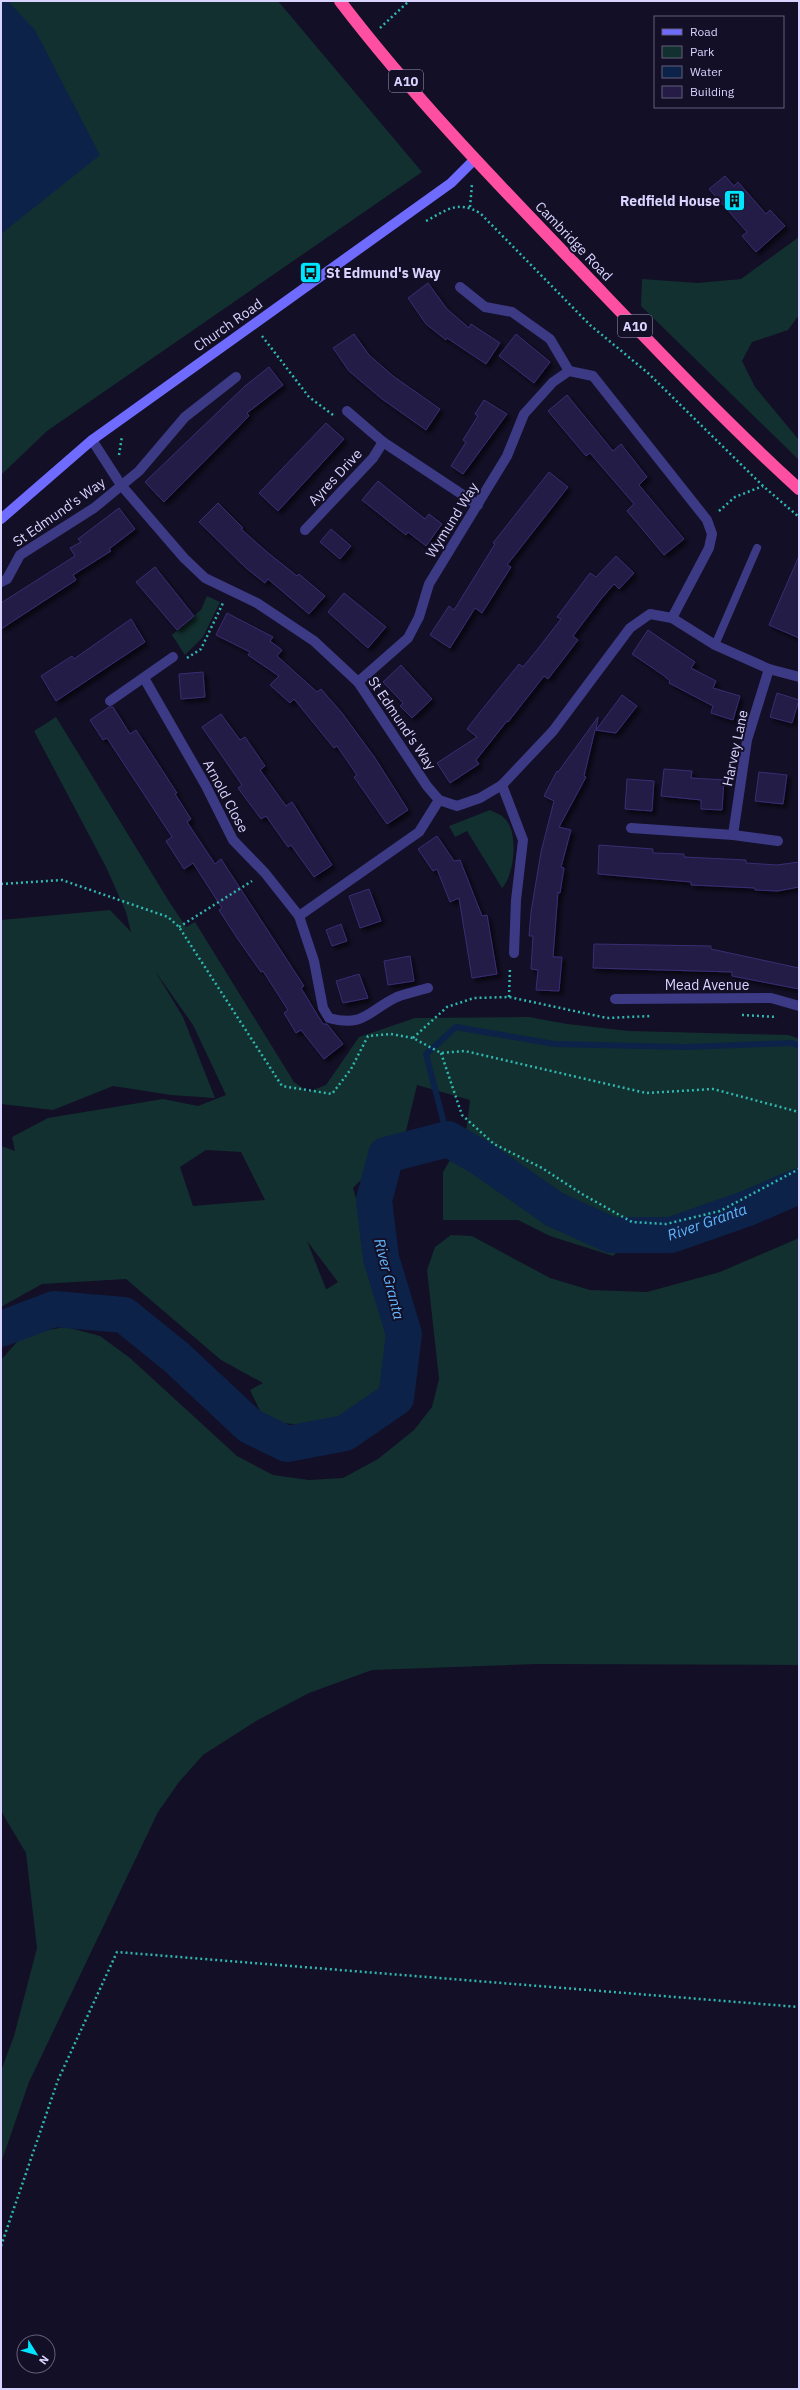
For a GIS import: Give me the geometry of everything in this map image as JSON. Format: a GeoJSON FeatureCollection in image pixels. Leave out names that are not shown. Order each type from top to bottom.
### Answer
{"type":"FeatureCollection","features":[{"type":"Feature","properties":{"kind":"highway","name":"Cambridge Road"},"geometry":{"type":"LineString","coordinates":[[340,1],[368,39],[475,159],[732,425],[799,489]]}},
{"type":"Feature","properties":{"kind":"street","name":"Church Road"},"geometry":{"type":"LineString","coordinates":[[1,519],[92,440],[445,188],[475,159]]}},
{"type":"Feature","properties":{"kind":"street"},"geometry":{"type":"LineString","coordinates":[[460,287],[485,307],[512,312],[550,339],[569,371],[593,376],[708,520],[712,534],[709,548],[672,618]]}},
{"type":"Feature","properties":{"kind":"street","name":"Wymund Way"},"geometry":{"type":"LineString","coordinates":[[358,682],[408,638],[419,617],[429,584],[445,554],[478,505],[507,456],[524,414],[553,382],[569,371]]}},
{"type":"Feature","properties":{"kind":"street","name":"St Edmund's Way"},"geometry":{"type":"LineString","coordinates":[[1,582],[7,579],[20,556],[94,508],[139,471],[185,417],[236,377]]}},
{"type":"Feature","properties":{"kind":"street"},"geometry":{"type":"LineString","coordinates":[[347,411],[383,442],[478,505]]}},
{"type":"Feature","properties":{"kind":"street","name":"St Edmund's Way"},"geometry":{"type":"LineString","coordinates":[[92,440],[121,485],[184,558],[205,578],[257,603],[314,641],[358,682],[427,786],[439,800]]}},
{"type":"Feature","properties":{"kind":"street","name":"Ayres Drive"},"geometry":{"type":"LineString","coordinates":[[305,530],[373,458],[383,442]]}},
{"type":"Feature","properties":{"kind":"street"},"geometry":{"type":"LineString","coordinates":[[299,916],[419,832],[439,800],[457,806],[480,798],[502,785],[553,731],[630,628],[650,614],[672,618],[715,645],[768,669],[799,677]]}},
{"type":"Feature","properties":{"kind":"street"},"geometry":{"type":"LineString","coordinates":[[110,701],[173,657]]}},
{"type":"Feature","properties":{"kind":"street","name":"Harvey Lane"},"geometry":{"type":"LineString","coordinates":[[733,835],[747,740],[768,669]]}},
{"type":"Feature","properties":{"kind":"street","name":"Arnold Close"},"geometry":{"type":"LineString","coordinates":[[144,678],[206,786],[232,840],[265,873],[299,916],[314,961],[323,1008],[329,1018],[344,1022],[357,1021],[398,996],[428,988]]}},
{"type":"Feature","properties":{"kind":"street"},"geometry":{"type":"LineString","coordinates":[[502,785],[524,840],[516,900],[514,953]]}},
{"type":"Feature","properties":{"kind":"street"},"geometry":{"type":"LineString","coordinates":[[630,828],[733,835],[778,841]]}},
{"type":"Feature","properties":{"kind":"street","name":"Mead Avenue"},"geometry":{"type":"LineString","coordinates":[[615,999],[771,998],[799,1006]]}},
{"type":"Feature","properties":{"kind":"lane"},"geometry":{"type":"LineString","coordinates":[[715,645],[758,548]]}},
{"type":"Feature","properties":{"kind":"path"},"geometry":{"type":"LineString","coordinates":[[379,30],[409,1]]}},
{"type":"Feature","properties":{"kind":"path"},"geometry":{"type":"LineString","coordinates":[[424,223],[453,207],[470,207],[480,213],[590,324],[648,373],[763,486],[799,517]]}},
{"type":"Feature","properties":{"kind":"path"},"geometry":{"type":"LineString","coordinates":[[259,333],[309,397],[333,416],[347,411]]}},
{"type":"Feature","properties":{"kind":"path"},"geometry":{"type":"LineString","coordinates":[[107,464],[118,456],[122,436],[126,432]]}},
{"type":"Feature","properties":{"kind":"path"},"geometry":{"type":"LineString","coordinates":[[708,520],[735,497],[763,486]]}},
{"type":"Feature","properties":{"kind":"path"},"geometry":{"type":"LineString","coordinates":[[173,657],[187,658],[201,649],[228,590]]}},
{"type":"Feature","properties":{"kind":"path"},"geometry":{"type":"LineString","coordinates":[[179,927],[265,873]]}},
{"type":"Feature","properties":{"kind":"path"},"geometry":{"type":"LineString","coordinates":[[1,884],[62,880],[168,917],[179,927],[282,1086],[332,1094],[351,1069],[368,1036],[391,1034],[413,1038],[441,1052],[465,1052],[646,1093],[713,1089],[799,1112]]}},
{"type":"Feature","properties":{"kind":"path"},"geometry":{"type":"LineString","coordinates":[[509,997],[509,970],[514,953]]}},
{"type":"Feature","properties":{"kind":"path"},"geometry":{"type":"LineString","coordinates":[[413,1038],[447,1007],[474,998],[509,997],[607,1018],[652,1016]]}},
{"type":"Feature","properties":{"kind":"path"},"geometry":{"type":"LineString","coordinates":[[736,1015],[781,1017]]}},
{"type":"Feature","properties":{"kind":"path"},"geometry":{"type":"LineString","coordinates":[[441,1052],[462,1115],[494,1144],[542,1168],[582,1194],[632,1222],[666,1224],[720,1211],[799,1168]]}},
{"type":"Feature","properties":{"kind":"path"},"geometry":{"type":"LineString","coordinates":[[1,2246],[58,2080],[117,1952],[799,2007]]}},
{"type":"Feature","properties":{"kind":"green space"},"geometry":{"type":"Polygon","coordinates":[[[1,1],[278,1],[422,172],[47,431],[1,475],[1,1]]]}},
{"type":"Feature","properties":{"kind":"green space"},"geometry":{"type":"Polygon","coordinates":[[[799,237],[799,315],[788,330],[752,342],[742,361],[755,387],[799,440],[799,460],[641,306],[642,279],[698,283],[741,279],[799,237]]]}},
{"type":"Feature","properties":{"kind":"green space"},"geometry":{"type":"Polygon","coordinates":[[[207,596],[220,602],[203,637],[185,655],[172,635],[201,610],[207,596]]]}},
{"type":"Feature","properties":{"kind":"green space"},"geometry":{"type":"Polygon","coordinates":[[[56,717],[186,927],[195,922],[294,1082],[308,1092],[326,1085],[359,1037],[415,1018],[529,1017],[567,1024],[629,1031],[789,1035],[799,1039],[799,1180],[718,1215],[640,1232],[613,1256],[550,1236],[518,1220],[443,1220],[443,1172],[466,1133],[470,1100],[417,1085],[405,1135],[353,1188],[390,1314],[393,1357],[389,1385],[330,1428],[265,1421],[250,1390],[263,1383],[221,1360],[126,1279],[42,1284],[1,1307],[1,1146],[15,1151],[12,1137],[48,1118],[163,1099],[198,1106],[226,1095],[193,1025],[155,971],[183,1017],[215,1098],[171,1095],[113,1086],[53,1110],[1,1104],[1,920],[110,910],[131,932],[126,912],[106,867],[34,731],[56,717]],[[206,1150],[180,1167],[193,1206],[265,1200],[241,1152],[206,1150]],[[307,1241],[326,1289],[327,1289],[338,1282],[307,1241]]]}},
{"type":"Feature","properties":{"kind":"green space"},"geometry":{"type":"Polygon","coordinates":[[[490,810],[504,818],[509,824],[512,832],[514,853],[510,873],[502,888],[467,831],[455,837],[449,826],[490,810]]]}},
{"type":"Feature","properties":{"kind":"green space"},"geometry":{"type":"Polygon","coordinates":[[[451,1235],[472,1236],[550,1278],[590,1290],[647,1292],[720,1272],[799,1238],[799,1665],[537,1664],[372,1670],[309,1693],[256,1721],[203,1755],[179,1782],[158,1812],[29,2082],[1,2163],[1,2071],[14,2036],[37,1948],[26,1853],[1,1811],[1,1360],[24,1334],[66,1327],[100,1336],[130,1358],[237,1456],[273,1475],[309,1480],[343,1478],[378,1459],[414,1430],[432,1407],[439,1379],[427,1270],[435,1247],[451,1235]]]}},
{"type":"Feature","properties":{"kind":"water"},"geometry":{"type":"Polygon","coordinates":[[[1,1],[8,1],[35,30],[100,155],[1,234],[1,1]]]}},
{"type":"Feature","properties":{"kind":"building"},"geometry":{"type":"Polygon","coordinates":[[[725,176],[734,186],[738,182],[766,214],[770,210],[785,226],[756,252],[742,236],[747,232],[709,189],[725,176]]]}},
{"type":"Feature","properties":{"kind":"building"},"geometry":{"type":"Polygon","coordinates":[[[428,283],[447,309],[469,328],[471,324],[500,343],[486,364],[447,338],[446,340],[426,324],[408,298],[428,283]]]}},
{"type":"Feature","properties":{"kind":"building"},"geometry":{"type":"Polygon","coordinates":[[[354,334],[369,355],[393,376],[440,409],[426,430],[382,399],[349,371],[333,348],[354,334]]]}},
{"type":"Feature","properties":{"kind":"building"},"geometry":{"type":"Polygon","coordinates":[[[516,334],[550,362],[534,383],[499,356],[516,334]]]}},
{"type":"Feature","properties":{"kind":"building"},"geometry":{"type":"Polygon","coordinates":[[[269,367],[283,385],[247,413],[249,416],[164,502],[145,482],[245,386],[269,367]]]}},
{"type":"Feature","properties":{"kind":"building"},"geometry":{"type":"Polygon","coordinates":[[[567,395],[613,451],[621,444],[647,477],[639,485],[684,539],[664,555],[627,511],[634,504],[590,453],[586,456],[548,411],[567,395]]]}},
{"type":"Feature","properties":{"kind":"building"},"geometry":{"type":"Polygon","coordinates":[[[484,400],[507,414],[463,474],[451,466],[466,442],[463,440],[478,416],[475,414],[484,400]]]}},
{"type":"Feature","properties":{"kind":"building"},"geometry":{"type":"Polygon","coordinates":[[[326,423],[344,439],[278,511],[259,493],[326,423]]]}},
{"type":"Feature","properties":{"kind":"building"},"geometry":{"type":"Polygon","coordinates":[[[549,472],[568,487],[507,565],[511,567],[482,613],[475,608],[450,648],[430,635],[449,606],[454,610],[495,544],[493,543],[549,472]]]}},
{"type":"Feature","properties":{"kind":"building"},"geometry":{"type":"Polygon","coordinates":[[[378,481],[425,519],[429,514],[442,524],[426,546],[408,532],[406,535],[362,500],[378,481]]]}},
{"type":"Feature","properties":{"kind":"building"},"geometry":{"type":"Polygon","coordinates":[[[218,503],[243,528],[241,529],[267,552],[297,576],[299,574],[325,596],[309,614],[268,579],[265,583],[246,568],[199,522],[218,503]]]}},
{"type":"Feature","properties":{"kind":"building"},"geometry":{"type":"Polygon","coordinates":[[[119,508],[135,529],[109,549],[111,551],[73,575],[76,580],[1,629],[1,603],[75,556],[70,548],[81,542],[78,539],[119,508]]]}},
{"type":"Feature","properties":{"kind":"building"},"geometry":{"type":"Polygon","coordinates":[[[331,529],[351,546],[340,559],[320,542],[331,529]]]}},
{"type":"Feature","properties":{"kind":"building"},"geometry":{"type":"Polygon","coordinates":[[[616,556],[634,573],[619,589],[614,584],[601,599],[573,636],[578,640],[548,679],[544,676],[508,722],[507,721],[476,760],[479,764],[450,783],[437,763],[477,737],[467,729],[480,712],[519,664],[523,667],[537,650],[561,619],[557,617],[590,573],[596,577],[616,556]]]}},
{"type":"Feature","properties":{"kind":"building"},"geometry":{"type":"Polygon","coordinates":[[[799,556],[799,638],[769,625],[799,556]]]}},
{"type":"Feature","properties":{"kind":"building"},"geometry":{"type":"Polygon","coordinates":[[[155,567],[194,616],[177,630],[136,582],[155,567]]]}},
{"type":"Feature","properties":{"kind":"building"},"geometry":{"type":"Polygon","coordinates":[[[344,593],[386,627],[368,648],[328,612],[344,593]]]}},
{"type":"Feature","properties":{"kind":"building"},"geometry":{"type":"Polygon","coordinates":[[[227,613],[273,637],[270,641],[282,650],[277,656],[317,692],[321,689],[342,713],[375,758],[408,810],[387,824],[354,777],[357,775],[337,746],[334,748],[294,699],[290,703],[270,685],[279,676],[248,655],[250,652],[216,635],[227,613]]]}},
{"type":"Feature","properties":{"kind":"building"},"geometry":{"type":"Polygon","coordinates":[[[131,619],[145,642],[56,701],[41,676],[72,656],[74,659],[131,619]]]}},
{"type":"Feature","properties":{"kind":"building"},"geometry":{"type":"Polygon","coordinates":[[[648,630],[695,662],[691,668],[716,681],[713,688],[740,696],[733,720],[711,713],[713,706],[669,683],[670,681],[663,675],[632,654],[648,630]]]}},
{"type":"Feature","properties":{"kind":"building"},"geometry":{"type":"Polygon","coordinates":[[[401,665],[432,699],[412,718],[400,706],[403,703],[383,682],[401,665]]]}},
{"type":"Feature","properties":{"kind":"building"},"geometry":{"type":"Polygon","coordinates":[[[203,672],[205,697],[181,699],[179,674],[203,672]]]}},
{"type":"Feature","properties":{"kind":"building"},"geometry":{"type":"Polygon","coordinates":[[[777,693],[799,700],[792,723],[770,717],[777,693]]]}},
{"type":"Feature","properties":{"kind":"building"},"geometry":{"type":"Polygon","coordinates":[[[622,695],[637,706],[616,733],[595,730],[584,776],[586,777],[559,827],[571,830],[561,867],[564,868],[560,893],[558,892],[553,957],[562,957],[559,991],[536,990],[538,970],[531,969],[533,936],[529,936],[531,912],[541,852],[554,801],[544,796],[557,771],[558,772],[598,717],[596,730],[622,695]]]}},
{"type":"Feature","properties":{"kind":"building"},"geometry":{"type":"Polygon","coordinates":[[[109,707],[113,707],[130,734],[136,730],[177,793],[175,794],[191,819],[187,822],[215,864],[221,859],[304,986],[301,988],[323,1024],[327,1024],[343,1044],[324,1059],[301,1030],[296,1033],[284,1013],[288,1010],[263,971],[261,972],[237,938],[219,910],[222,908],[193,863],[184,869],[166,841],[172,837],[107,738],[103,740],[90,720],[109,707]]]}},
{"type":"Feature","properties":{"kind":"building"},"geometry":{"type":"Polygon","coordinates":[[[221,714],[240,740],[245,737],[265,766],[260,770],[286,806],[292,802],[332,865],[314,877],[291,845],[288,847],[266,816],[261,819],[238,788],[242,785],[202,727],[221,714]]]}},
{"type":"Feature","properties":{"kind":"building"},"geometry":{"type":"Polygon","coordinates":[[[664,769],[692,771],[691,778],[724,780],[722,810],[701,809],[701,800],[661,796],[664,769]]]}},
{"type":"Feature","properties":{"kind":"building"},"geometry":{"type":"Polygon","coordinates":[[[759,772],[787,775],[783,804],[755,801],[759,772]]]}},
{"type":"Feature","properties":{"kind":"building"},"geometry":{"type":"Polygon","coordinates":[[[627,779],[654,781],[652,811],[625,809],[627,779]]]}},
{"type":"Feature","properties":{"kind":"building"},"geometry":{"type":"Polygon","coordinates":[[[437,836],[454,861],[460,860],[482,916],[487,915],[497,974],[472,978],[459,898],[450,902],[437,869],[433,871],[418,849],[437,836]]]}},
{"type":"Feature","properties":{"kind":"building"},"geometry":{"type":"Polygon","coordinates":[[[599,845],[653,849],[653,853],[684,854],[684,857],[746,860],[746,863],[777,865],[799,862],[799,887],[778,891],[755,890],[755,888],[691,885],[691,882],[598,874],[599,845]]]}},
{"type":"Feature","properties":{"kind":"building"},"geometry":{"type":"Polygon","coordinates":[[[369,889],[381,921],[360,928],[349,896],[369,889]]]}},
{"type":"Feature","properties":{"kind":"building"},"geometry":{"type":"Polygon","coordinates":[[[341,924],[347,941],[332,946],[326,930],[341,924]]]}},
{"type":"Feature","properties":{"kind":"building"},"geometry":{"type":"Polygon","coordinates":[[[594,944],[711,946],[711,949],[799,968],[799,989],[732,976],[732,972],[593,968],[594,944]]]}},
{"type":"Feature","properties":{"kind":"building"},"geometry":{"type":"Polygon","coordinates":[[[410,956],[414,981],[388,985],[384,961],[410,956]]]}},
{"type":"Feature","properties":{"kind":"building"},"geometry":{"type":"Polygon","coordinates":[[[359,974],[368,998],[343,1003],[336,981],[359,974]]]}},
{"type":"Feature","properties":{"kind":"waterway"},"geometry":{"type":"LineString","coordinates":[[448,1139],[426,1054],[456,1027],[554,1044],[686,1047],[792,1043],[799,1046]]}},
{"type":"Feature","properties":{"kind":"waterway","name":"River Granta"},"geometry":{"type":"LineString","coordinates":[[1,1329],[54,1309],[124,1315],[176,1357],[250,1426],[287,1444],[345,1433],[396,1398],[404,1334],[381,1258],[374,1200],[386,1155],[448,1139],[481,1158],[554,1209],[611,1235],[671,1235],[748,1208],[799,1186]]}},
{"type":"Feature","properties":{"kind":"place","name":"Redfield House"},"geometry":{"type":"Point","coordinates":[735,201]}},
{"type":"Feature","properties":{"kind":"place","name":"St Edmund's Way"},"geometry":{"type":"Point","coordinates":[310,273]}}]}
